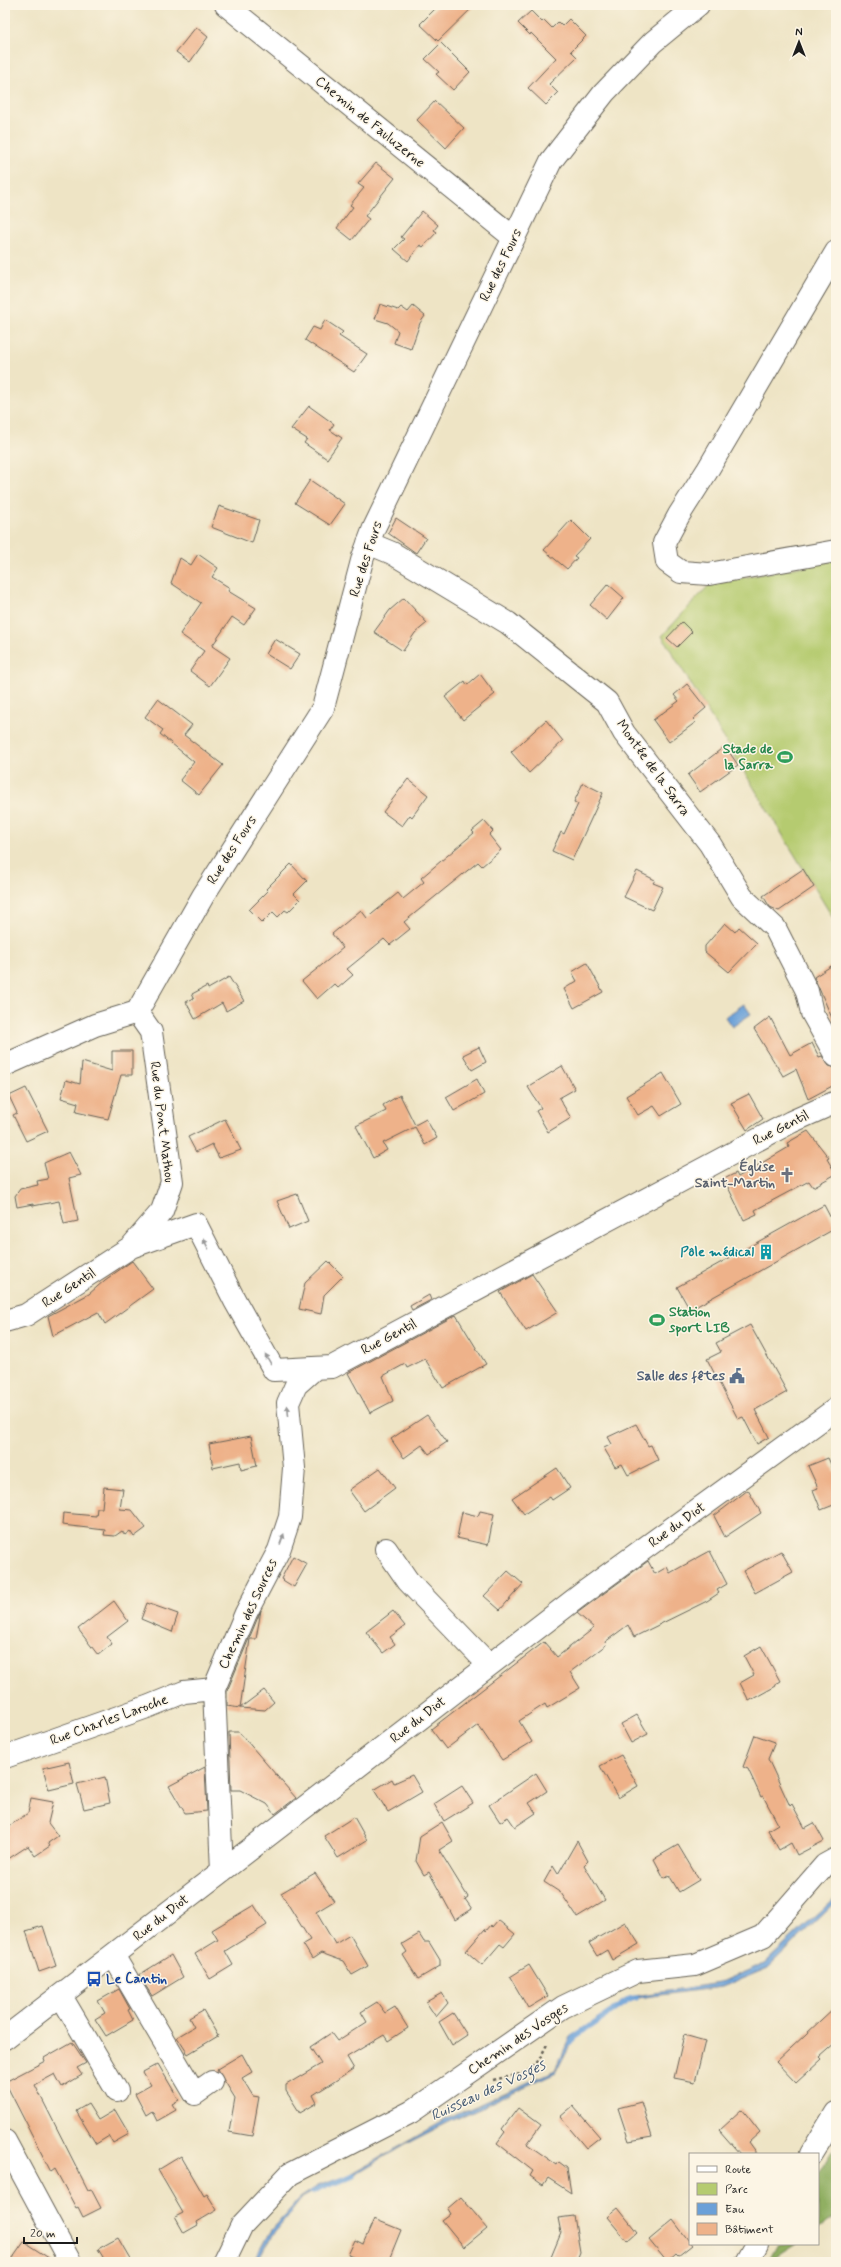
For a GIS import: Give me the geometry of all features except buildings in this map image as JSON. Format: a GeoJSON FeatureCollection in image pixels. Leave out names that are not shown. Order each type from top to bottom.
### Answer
{"type":"FeatureCollection","features":[{"type":"Feature","properties":{"kind":"street","name":"Chemin de Fauluzerne"},"geometry":{"type":"LineString","coordinates":[[226,5],[514,238]]}},
{"type":"Feature","properties":{"kind":"street","name":"Rue des Fours"},"geometry":{"type":"LineString","coordinates":[[138,1012],[204,896],[323,708],[368,543],[551,161],[604,93],[653,42],[698,5]]}},
{"type":"Feature","properties":{"kind":"street"},"geometry":{"type":"LineString","coordinates":[[836,252],[707,471],[678,515],[664,543],[667,562],[681,572],[709,574],[836,551]]}},
{"type":"Feature","properties":{"kind":"street","name":"Montée de la Sarra"},"geometry":{"type":"LineString","coordinates":[[368,543],[392,553],[508,623],[607,702],[624,733],[710,844],[742,897],[775,928],[807,991],[812,1013],[836,1056]]}},
{"type":"Feature","properties":{"kind":"street"},"geometry":{"type":"LineString","coordinates":[[5,1065],[94,1025],[138,1012]]}},
{"type":"Feature","properties":{"kind":"street","name":"Rue du Pont Mathou"},"geometry":{"type":"LineString","coordinates":[[131,1248],[162,1211],[172,1182],[151,1032],[138,1012]]}},
{"type":"Feature","properties":{"kind":"street","name":"Rue Gentil"},"geometry":{"type":"LineString","coordinates":[[5,1322],[26,1316],[131,1248],[196,1224],[235,1301],[274,1370],[332,1368],[791,1122],[836,1102]]}},
{"type":"Feature","properties":{"kind":"street","name":"Chemin des Sources"},"geometry":{"type":"LineString","coordinates":[[222,1871],[214,1689],[246,1613],[279,1550],[290,1517],[294,1468],[288,1403],[296,1385],[314,1369]]}},
{"type":"Feature","properties":{"kind":"street","name":"Rue du Diot"},"geometry":{"type":"LineString","coordinates":[[5,2038],[590,1588],[836,1409]]}},
{"type":"Feature","properties":{"kind":"street"},"geometry":{"type":"LineString","coordinates":[[386,1549],[408,1581],[489,1665]]}},
{"type":"Feature","properties":{"kind":"street","name":"Rue Charles Laroche"},"geometry":{"type":"LineString","coordinates":[[5,1757],[147,1707],[184,1692],[214,1689]]}},
{"type":"Feature","properties":{"kind":"street","name":"Chemin des Vosges"},"geometry":{"type":"LineString","coordinates":[[224,2262],[242,2225],[290,2174],[411,2112],[563,2007],[638,1971],[695,1965],[763,1936],[826,1865],[836,1859]]}},
{"type":"Feature","properties":{"kind":"street"},"geometry":{"type":"LineString","coordinates":[[113,1956],[195,2094],[212,2082]]}},
{"type":"Feature","properties":{"kind":"street"},"geometry":{"type":"LineString","coordinates":[[61,1996],[116,2091]]}},
{"type":"Feature","properties":{"kind":"street"},"geometry":{"type":"LineString","coordinates":[[812,2153],[836,2113]]}},
{"type":"Feature","properties":{"kind":"street"},"geometry":{"type":"LineString","coordinates":[[5,2141],[70,2262]]}},
{"type":"Feature","properties":{"kind":"street"},"geometry":{"type":"LineString","coordinates":[[747,2262],[756,2245]]}},
{"type":"Feature","properties":{"kind":"path"},"geometry":{"type":"LineString","coordinates":[[486,2082],[530,2071],[538,2063],[551,2035]]}},
{"type":"Feature","properties":{"kind":"green space","name":"Stade de la Sarra"},"geometry":{"type":"Polygon","coordinates":[[[836,560],[836,923],[662,636],[710,584],[836,560]]]}},
{"type":"Feature","properties":{"kind":"green space"},"geometry":{"type":"Polygon","coordinates":[[[836,2146],[836,2216],[819,2227],[819,2174],[836,2146]]]}},
{"type":"Feature","properties":{"kind":"green space"},"geometry":{"type":"Polygon","coordinates":[[[777,2245],[794,2245],[768,2262],[777,2245]]]}},
{"type":"Feature","properties":{"kind":"water"},"geometry":{"type":"Polygon","coordinates":[[[744,1004],[751,1014],[732,1027],[725,1017],[744,1004]]]}},
{"type":"Feature","properties":{"kind":"water"},"geometry":{"type":"Polygon","coordinates":[[[836,1897],[836,1902],[768,1968],[722,1987],[630,1999],[574,2037],[556,2072],[447,2123],[406,2144],[350,2177],[319,2189],[302,2198],[273,2235],[258,2262],[254,2262],[271,2231],[300,2198],[318,2186],[349,2175],[447,2119],[555,2070],[570,2037],[629,1997],[719,1983],[765,1963],[836,1897]]]}},
{"type":"Feature","properties":{"kind":"waterway","name":"Ruisseau des Vosges"},"geometry":{"type":"LineString","coordinates":[[570,2043],[574,2037],[630,1999],[636,1998]]}},
{"type":"Feature","properties":{"kind":"waterway","name":"Ruisseau des Vosges"},"geometry":{"type":"LineString","coordinates":[[313,2192],[353,2175]]}},
{"type":"Feature","properties":{"kind":"place","name":"Stade de la Sarra"},"geometry":{"type":"Point","coordinates":[785,757]}},
{"type":"Feature","properties":{"kind":"place","name":"Église Saint-Martin"},"geometry":{"type":"Point","coordinates":[787,1175]}},
{"type":"Feature","properties":{"kind":"place","name":"Pôle médical"},"geometry":{"type":"Point","coordinates":[766,1252]}},
{"type":"Feature","properties":{"kind":"place","name":"Station sport LIB"},"geometry":{"type":"Point","coordinates":[657,1320]}},
{"type":"Feature","properties":{"kind":"place","name":"Salle des fêtes"},"geometry":{"type":"Point","coordinates":[737,1376]}},
{"type":"Feature","properties":{"kind":"place","name":"Le Cantin"},"geometry":{"type":"Point","coordinates":[94,1979]}}]}
